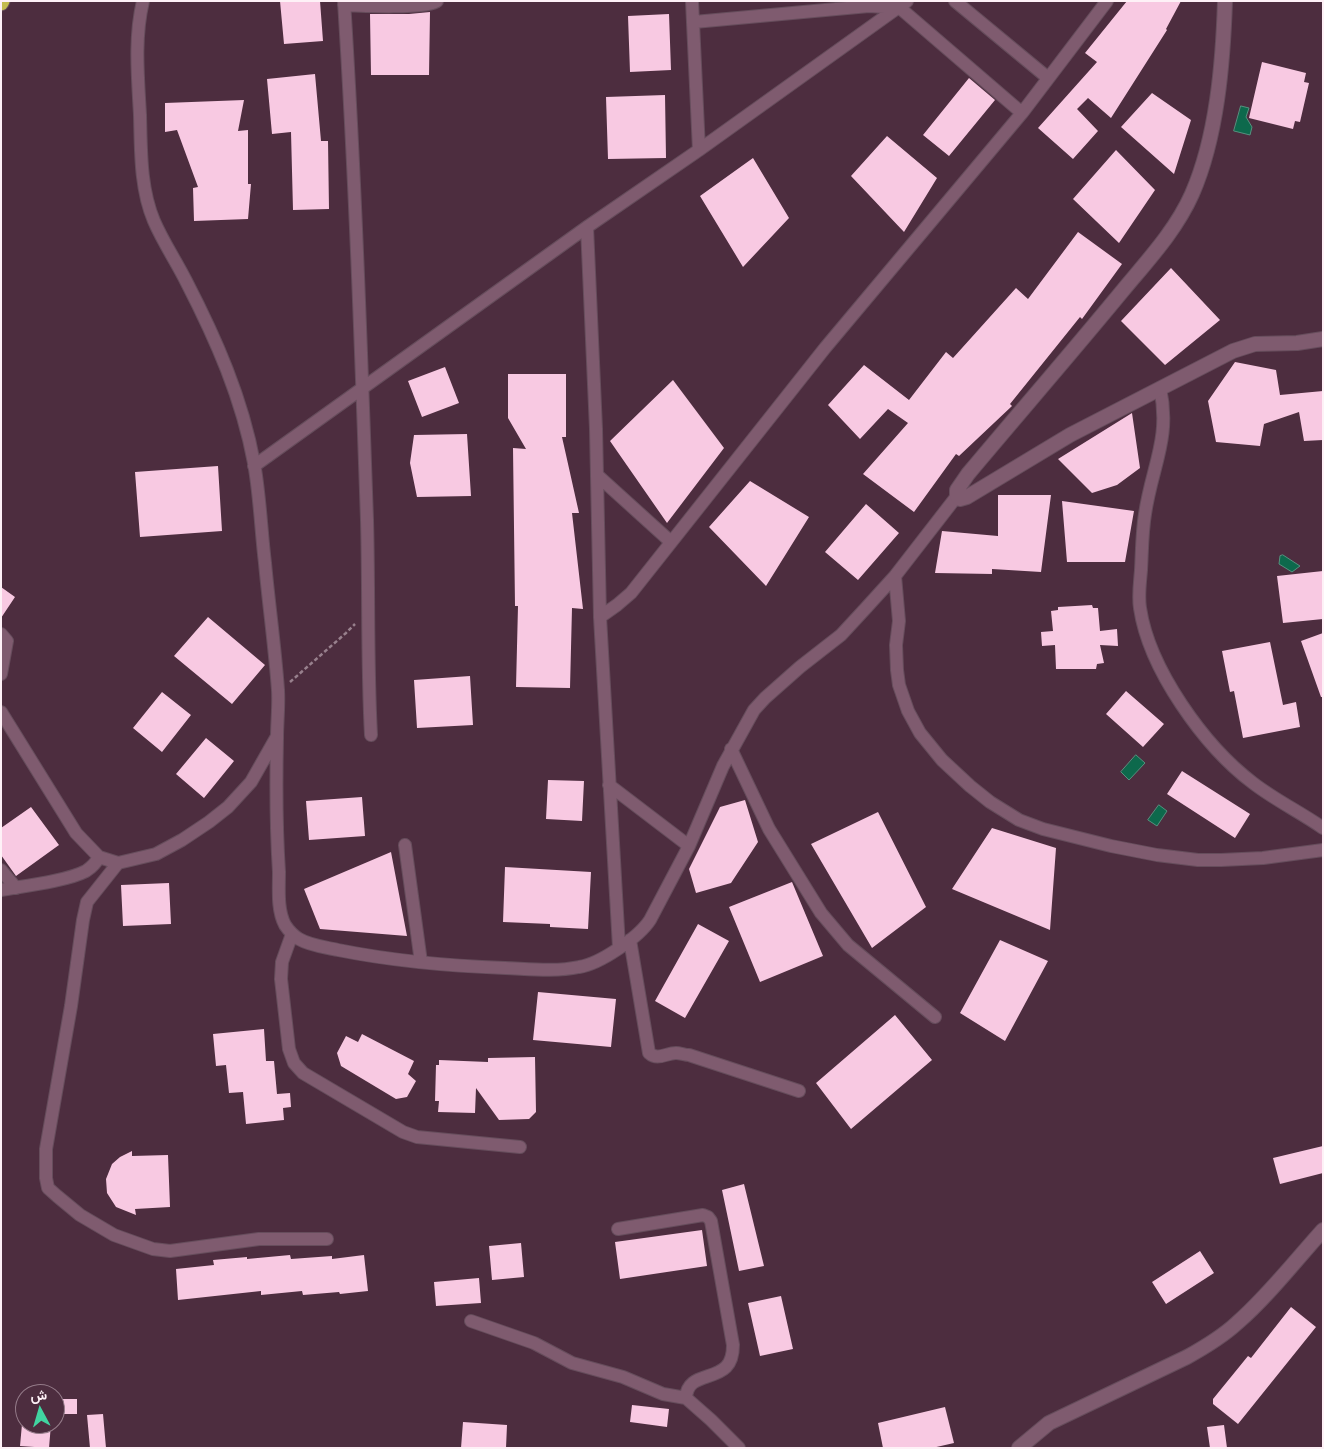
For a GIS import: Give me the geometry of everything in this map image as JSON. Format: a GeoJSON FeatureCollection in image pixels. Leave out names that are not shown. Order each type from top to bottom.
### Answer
{"type":"FeatureCollection","features":[{"type":"Feature","properties":{"kind":"street"},"geometry":{"type":"LineString","coordinates":[[143,1],[139,36],[139,97],[143,183],[148,204],[154,221],[227,367],[240,403],[254,466],[278,693],[277,842],[280,909],[283,920],[292,934],[310,944],[359,954],[488,968],[555,970],[590,964],[608,955],[645,929],[690,846],[716,779],[749,718],[765,698],[841,634],[895,576],[956,496],[957,490],[968,474],[1094,326],[1181,217],[1200,174],[1218,95],[1223,59],[1225,1]]}},
{"type":"Feature","properties":{"kind":"street"},"geometry":{"type":"LineString","coordinates":[[371,736],[367,649],[368,577],[362,388],[344,3],[421,5],[434,4],[438,1]]}},
{"type":"Feature","properties":{"kind":"street"},"geometry":{"type":"LineString","coordinates":[[692,1],[699,150]]}},
{"type":"Feature","properties":{"kind":"street"},"geometry":{"type":"LineString","coordinates":[[956,1],[1048,78]]}},
{"type":"Feature","properties":{"kind":"street"},"geometry":{"type":"LineString","coordinates":[[600,618],[631,593],[825,348],[1022,113],[1107,1]]}},
{"type":"Feature","properties":{"kind":"street"},"geometry":{"type":"LineString","coordinates":[[254,466],[587,227],[904,4]]}},
{"type":"Feature","properties":{"kind":"street"},"geometry":{"type":"LineString","coordinates":[[694,22],[904,4],[1022,113]]}},
{"type":"Feature","properties":{"kind":"street"},"geometry":{"type":"LineString","coordinates":[[587,227],[597,475],[600,618],[609,785],[625,944],[649,1053],[653,1057],[675,1053],[689,1055],[799,1092]]}},
{"type":"Feature","properties":{"kind":"street"},"geometry":{"type":"LineString","coordinates":[[956,496],[960,499],[970,496],[1064,438],[1244,347],[1255,344],[1297,343],[1323,339]]}},
{"type":"Feature","properties":{"kind":"street"},"geometry":{"type":"LineString","coordinates":[[1160,388],[1164,415],[1163,436],[1145,515],[1139,592],[1141,614],[1152,650],[1170,685],[1190,717],[1228,761],[1255,784],[1323,828]]}},
{"type":"Feature","properties":{"kind":"street"},"geometry":{"type":"LineString","coordinates":[[597,475],[671,542]]}},
{"type":"Feature","properties":{"kind":"street"},"geometry":{"type":"LineString","coordinates":[[895,576],[899,614],[896,670],[908,711],[923,738],[946,765],[990,802],[1020,820],[1043,829],[1157,855],[1198,860],[1221,860],[1263,858],[1323,850]]}},
{"type":"Feature","properties":{"kind":"street"},"geometry":{"type":"LineString","coordinates":[[1,634],[8,642],[1,674]]}},
{"type":"Feature","properties":{"kind":"street"},"geometry":{"type":"LineString","coordinates":[[1,712],[76,833],[99,857],[118,863],[156,854],[182,840],[228,807],[251,782],[277,737]]}},
{"type":"Feature","properties":{"kind":"street"},"geometry":{"type":"LineString","coordinates":[[731,750],[769,829],[821,913],[848,945],[935,1017]]}},
{"type":"Feature","properties":{"kind":"street"},"geometry":{"type":"LineString","coordinates":[[609,785],[690,846]]}},
{"type":"Feature","properties":{"kind":"street"},"geometry":{"type":"LineString","coordinates":[[405,845],[421,962]]}},
{"type":"Feature","properties":{"kind":"street"},"geometry":{"type":"LineString","coordinates":[[1,890],[75,876],[88,870],[99,857]]}},
{"type":"Feature","properties":{"kind":"street"},"geometry":{"type":"LineString","coordinates":[[118,863],[87,902],[83,920],[71,1006],[46,1149],[48,1188],[80,1215],[114,1235],[153,1249],[170,1251],[259,1239],[328,1239]]}},
{"type":"Feature","properties":{"kind":"street"},"geometry":{"type":"LineString","coordinates":[[1,870],[16,888]]}},
{"type":"Feature","properties":{"kind":"street"},"geometry":{"type":"LineString","coordinates":[[292,934],[282,962],[281,986],[289,1049],[294,1064],[303,1073],[403,1132],[417,1137],[520,1147]]}},
{"type":"Feature","properties":{"kind":"street"},"geometry":{"type":"LineString","coordinates":[[618,1230],[703,1215],[711,1221],[733,1345],[732,1355],[725,1368],[690,1385],[686,1391],[686,1398]]}},
{"type":"Feature","properties":{"kind":"street"},"geometry":{"type":"LineString","coordinates":[[1019,1448],[1049,1423],[1187,1357],[1215,1341],[1247,1315],[1323,1230]]}},
{"type":"Feature","properties":{"kind":"street"},"geometry":{"type":"LineString","coordinates":[[471,1321],[534,1343],[572,1363],[623,1377],[663,1394],[686,1398],[740,1448]]}},
{"type":"Feature","properties":{"kind":"path"},"geometry":{"type":"LineString","coordinates":[[278,693],[356,622]]}},
{"type":"Feature","properties":{"kind":"shaded area"},"geometry":{"type":"Polygon","coordinates":[[[1241,106],[1249,108],[1246,117],[1252,127],[1250,135],[1234,131],[1241,106]]]}},
{"type":"Feature","properties":{"kind":"shaded area"},"geometry":{"type":"Polygon","coordinates":[[[1283,555],[1300,566],[1292,572],[1279,564],[1280,556],[1283,555]]]}},
{"type":"Feature","properties":{"kind":"shaded area"},"geometry":{"type":"Polygon","coordinates":[[[1136,755],[1145,763],[1129,780],[1121,772],[1136,755]]]}},
{"type":"Feature","properties":{"kind":"shaded area"},"geometry":{"type":"Polygon","coordinates":[[[1159,805],[1167,811],[1157,826],[1148,820],[1159,805]]]}},
{"type":"Feature","properties":{"kind":"building"},"geometry":{"type":"Polygon","coordinates":[[[280,1],[320,1],[323,41],[284,44],[280,1]]]}},
{"type":"Feature","properties":{"kind":"building"},"geometry":{"type":"Polygon","coordinates":[[[1127,1],[1181,1],[1167,30],[1111,118],[1088,98],[1077,109],[1098,131],[1073,159],[1038,128],[1097,62],[1085,53],[1127,1]]]}},
{"type":"Feature","properties":{"kind":"building"},"geometry":{"type":"Polygon","coordinates":[[[430,12],[429,75],[371,75],[370,14],[430,12]]]}},
{"type":"Feature","properties":{"kind":"building"},"geometry":{"type":"Polygon","coordinates":[[[669,14],[671,70],[630,72],[628,16],[669,14]]]}},
{"type":"Feature","properties":{"kind":"building"},"geometry":{"type":"Polygon","coordinates":[[[1262,62],[1306,73],[1304,82],[1309,83],[1300,122],[1295,121],[1293,129],[1249,118],[1262,62]]]}},
{"type":"Feature","properties":{"kind":"building"},"geometry":{"type":"Polygon","coordinates":[[[315,74],[321,141],[328,141],[329,209],[293,210],[291,132],[272,134],[267,79],[315,74]]]}},
{"type":"Feature","properties":{"kind":"building"},"geometry":{"type":"Polygon","coordinates":[[[969,78],[995,100],[949,156],[923,135],[969,78]]]}},
{"type":"Feature","properties":{"kind":"building"},"geometry":{"type":"Polygon","coordinates":[[[1152,93],[1191,120],[1174,174],[1121,127],[1152,93]]]}},
{"type":"Feature","properties":{"kind":"building"},"geometry":{"type":"Polygon","coordinates":[[[665,95],[666,158],[608,159],[606,97],[665,95]]]}},
{"type":"Feature","properties":{"kind":"building"},"geometry":{"type":"Polygon","coordinates":[[[244,100],[238,131],[248,130],[248,184],[251,184],[248,219],[194,221],[193,188],[198,187],[177,130],[165,132],[165,103],[244,100]]]}},
{"type":"Feature","properties":{"kind":"building"},"geometry":{"type":"Polygon","coordinates":[[[887,136],[937,178],[904,232],[851,176],[887,136]]]}},
{"type":"Feature","properties":{"kind":"building"},"geometry":{"type":"Polygon","coordinates":[[[1116,150],[1155,190],[1119,243],[1073,199],[1116,150]]]}},
{"type":"Feature","properties":{"kind":"building"},"geometry":{"type":"Polygon","coordinates":[[[753,158],[789,218],[743,267],[700,196],[753,158]]]}},
{"type":"Feature","properties":{"kind":"building"},"geometry":{"type":"Polygon","coordinates":[[[1078,232],[1122,264],[1082,319],[1080,317],[1010,404],[1012,406],[959,456],[956,454],[914,512],[863,474],[908,423],[888,409],[860,439],[828,405],[864,365],[909,400],[946,352],[953,358],[1016,288],[1028,299],[1078,232]]]}},
{"type":"Feature","properties":{"kind":"building"},"geometry":{"type":"Polygon","coordinates":[[[1171,268],[1220,320],[1165,365],[1121,321],[1171,268]]]}},
{"type":"Feature","properties":{"kind":"building"},"geometry":{"type":"Polygon","coordinates":[[[1235,362],[1276,370],[1280,395],[1323,391],[1323,440],[1304,441],[1299,412],[1264,424],[1260,446],[1216,442],[1208,401],[1235,362]]]}},
{"type":"Feature","properties":{"kind":"building"},"geometry":{"type":"Polygon","coordinates":[[[445,367],[459,403],[422,417],[408,381],[445,367]]]}},
{"type":"Feature","properties":{"kind":"building"},"geometry":{"type":"Polygon","coordinates":[[[508,374],[566,374],[566,437],[562,437],[579,513],[572,513],[583,609],[572,608],[570,688],[516,687],[518,606],[515,606],[513,448],[526,449],[508,418],[508,374]]]}},
{"type":"Feature","properties":{"kind":"building"},"geometry":{"type":"Polygon","coordinates":[[[673,380],[724,448],[667,523],[610,441],[673,380]]]}},
{"type":"Feature","properties":{"kind":"building"},"geometry":{"type":"Polygon","coordinates":[[[1132,413],[1140,468],[1117,485],[1092,493],[1058,459],[1132,413]]]}},
{"type":"Feature","properties":{"kind":"building"},"geometry":{"type":"Polygon","coordinates":[[[467,434],[471,496],[417,497],[410,463],[414,435],[467,434]]]}},
{"type":"Feature","properties":{"kind":"building"},"geometry":{"type":"Polygon","coordinates":[[[218,466],[222,531],[140,537],[135,472],[218,466]]]}},
{"type":"Feature","properties":{"kind":"building"},"geometry":{"type":"Polygon","coordinates":[[[750,481],[809,517],[766,586],[709,527],[750,481]]]}},
{"type":"Feature","properties":{"kind":"building"},"geometry":{"type":"Polygon","coordinates":[[[998,495],[1051,495],[1041,572],[992,569],[992,574],[935,573],[942,531],[998,536],[998,495]]]}},
{"type":"Feature","properties":{"kind":"building"},"geometry":{"type":"Polygon","coordinates":[[[1062,501],[1134,511],[1125,562],[1067,562],[1062,501]]]}},
{"type":"Feature","properties":{"kind":"building"},"geometry":{"type":"Polygon","coordinates":[[[866,504],[899,533],[858,580],[825,552],[866,504]]]}},
{"type":"Feature","properties":{"kind":"building"},"geometry":{"type":"Polygon","coordinates":[[[1323,571],[1323,619],[1283,623],[1277,576],[1323,571]]]}},
{"type":"Feature","properties":{"kind":"building"},"geometry":{"type":"Polygon","coordinates":[[[1,587],[15,597],[1,618],[1,587]]]}},
{"type":"Feature","properties":{"kind":"building"},"geometry":{"type":"Polygon","coordinates":[[[1092,605],[1093,608],[1098,608],[1100,631],[1117,629],[1118,646],[1100,645],[1104,663],[1097,664],[1096,669],[1056,669],[1055,645],[1042,646],[1041,632],[1053,631],[1051,611],[1058,610],[1058,607],[1092,605]]]}},
{"type":"Feature","properties":{"kind":"building"},"geometry":{"type":"Polygon","coordinates":[[[208,617],[265,665],[232,704],[174,656],[208,617]]]}},
{"type":"Feature","properties":{"kind":"building"},"geometry":{"type":"Polygon","coordinates":[[[1323,633],[1323,697],[1321,697],[1301,641],[1323,633]]]}},
{"type":"Feature","properties":{"kind":"building"},"geometry":{"type":"Polygon","coordinates":[[[1270,642],[1283,705],[1296,702],[1300,727],[1243,738],[1234,691],[1230,692],[1222,651],[1270,642]]]}},
{"type":"Feature","properties":{"kind":"building"},"geometry":{"type":"Polygon","coordinates":[[[470,676],[473,725],[417,728],[414,680],[470,676]]]}},
{"type":"Feature","properties":{"kind":"building"},"geometry":{"type":"Polygon","coordinates":[[[1126,691],[1164,724],[1143,747],[1106,714],[1126,691]]]}},
{"type":"Feature","properties":{"kind":"building"},"geometry":{"type":"Polygon","coordinates":[[[162,692],[191,715],[162,752],[133,728],[162,692]]]}},
{"type":"Feature","properties":{"kind":"building"},"geometry":{"type":"Polygon","coordinates":[[[206,738],[234,761],[204,798],[176,774],[206,738]]]}},
{"type":"Feature","properties":{"kind":"building"},"geometry":{"type":"Polygon","coordinates":[[[1182,771],[1250,814],[1235,838],[1167,794],[1182,771]]]}},
{"type":"Feature","properties":{"kind":"building"},"geometry":{"type":"Polygon","coordinates":[[[548,780],[584,781],[582,821],[546,819],[548,780]]]}},
{"type":"Feature","properties":{"kind":"building"},"geometry":{"type":"Polygon","coordinates":[[[362,797],[365,836],[309,840],[306,801],[362,797]]]}},
{"type":"Feature","properties":{"kind":"building"},"geometry":{"type":"Polygon","coordinates":[[[745,800],[758,842],[731,883],[696,893],[689,869],[720,807],[745,800]]]}},
{"type":"Feature","properties":{"kind":"building"},"geometry":{"type":"Polygon","coordinates":[[[31,807],[59,845],[16,876],[1,855],[1,828],[31,807]]]}},
{"type":"Feature","properties":{"kind":"building"},"geometry":{"type":"Polygon","coordinates":[[[878,812],[926,907],[872,948],[811,844],[878,812]]]}},
{"type":"Feature","properties":{"kind":"building"},"geometry":{"type":"Polygon","coordinates":[[[992,828],[1056,848],[1050,930],[952,889],[992,828]]]}},
{"type":"Feature","properties":{"kind":"building"},"geometry":{"type":"Polygon","coordinates":[[[391,852],[407,936],[320,929],[304,889],[391,852]]]}},
{"type":"Feature","properties":{"kind":"building"},"geometry":{"type":"Polygon","coordinates":[[[505,867],[591,872],[588,929],[550,927],[550,924],[503,922],[505,867]]]}},
{"type":"Feature","properties":{"kind":"building"},"geometry":{"type":"Polygon","coordinates":[[[792,882],[823,956],[760,982],[729,907],[792,882]]]}},
{"type":"Feature","properties":{"kind":"building"},"geometry":{"type":"Polygon","coordinates":[[[169,883],[171,924],[123,926],[121,885],[169,883]]]}},
{"type":"Feature","properties":{"kind":"building"},"geometry":{"type":"Polygon","coordinates":[[[698,924],[729,941],[685,1018],[655,1001],[698,924]]]}},
{"type":"Feature","properties":{"kind":"building"},"geometry":{"type":"Polygon","coordinates":[[[1000,940],[1048,961],[1005,1041],[960,1013],[1000,940]]]}},
{"type":"Feature","properties":{"kind":"building"},"geometry":{"type":"Polygon","coordinates":[[[538,992],[616,999],[611,1047],[533,1040],[538,992]]]}},
{"type":"Feature","properties":{"kind":"building"},"geometry":{"type":"Polygon","coordinates":[[[895,1015],[932,1060],[851,1129],[816,1083],[895,1015]]]}},
{"type":"Feature","properties":{"kind":"building"},"geometry":{"type":"Polygon","coordinates":[[[264,1029],[266,1061],[274,1061],[277,1094],[290,1093],[291,1107],[283,1108],[284,1120],[246,1124],[243,1092],[229,1093],[226,1065],[216,1066],[213,1034],[264,1029]]]}},
{"type":"Feature","properties":{"kind":"building"},"geometry":{"type":"Polygon","coordinates":[[[362,1034],[414,1061],[408,1074],[416,1081],[407,1097],[396,1099],[341,1066],[337,1053],[346,1036],[358,1042],[362,1034]]]}},
{"type":"Feature","properties":{"kind":"building"},"geometry":{"type":"Polygon","coordinates":[[[535,1057],[536,1112],[529,1119],[499,1120],[476,1088],[475,1113],[438,1112],[439,1101],[435,1101],[436,1065],[439,1065],[439,1060],[488,1062],[488,1058],[535,1057]]]}},
{"type":"Feature","properties":{"kind":"building"},"geometry":{"type":"Polygon","coordinates":[[[1323,1146],[1323,1173],[1280,1184],[1273,1158],[1323,1146]]]}},
{"type":"Feature","properties":{"kind":"building"},"geometry":{"type":"Polygon","coordinates":[[[132,1151],[132,1156],[168,1155],[170,1207],[135,1209],[136,1215],[116,1207],[107,1193],[106,1179],[112,1164],[120,1157],[132,1151]]]}},
{"type":"Feature","properties":{"kind":"building"},"geometry":{"type":"Polygon","coordinates":[[[744,1184],[764,1266],[739,1271],[722,1190],[744,1184]]]}},
{"type":"Feature","properties":{"kind":"building"},"geometry":{"type":"Polygon","coordinates":[[[702,1230],[707,1266],[620,1279],[615,1242],[702,1230]]]}},
{"type":"Feature","properties":{"kind":"building"},"geometry":{"type":"Polygon","coordinates":[[[521,1243],[524,1277],[492,1280],[489,1246],[521,1243]]]}},
{"type":"Feature","properties":{"kind":"building"},"geometry":{"type":"Polygon","coordinates":[[[1200,1251],[1214,1273],[1166,1304],[1152,1282],[1200,1251]]]}},
{"type":"Feature","properties":{"kind":"building"},"geometry":{"type":"Polygon","coordinates":[[[290,1255],[291,1259],[332,1256],[332,1259],[364,1255],[368,1291],[303,1295],[302,1291],[261,1295],[261,1291],[178,1300],[176,1269],[214,1265],[213,1260],[290,1255]]]}},
{"type":"Feature","properties":{"kind":"building"},"geometry":{"type":"Polygon","coordinates":[[[479,1278],[481,1303],[436,1306],[434,1282],[479,1278]]]}},
{"type":"Feature","properties":{"kind":"building"},"geometry":{"type":"Polygon","coordinates":[[[781,1296],[793,1349],[760,1356],[748,1303],[781,1296]]]}},
{"type":"Feature","properties":{"kind":"building"},"geometry":{"type":"Polygon","coordinates":[[[1291,1307],[1316,1327],[1238,1424],[1213,1404],[1213,1399],[1248,1356],[1251,1358],[1291,1307]]]}},
{"type":"Feature","properties":{"kind":"building"},"geometry":{"type":"Polygon","coordinates":[[[65,1399],[77,1399],[77,1414],[65,1414],[65,1399]]]}},
{"type":"Feature","properties":{"kind":"building"},"geometry":{"type":"Polygon","coordinates":[[[632,1405],[669,1409],[667,1427],[630,1422],[632,1405]]]}},
{"type":"Feature","properties":{"kind":"building"},"geometry":{"type":"Polygon","coordinates":[[[945,1407],[954,1443],[932,1448],[883,1448],[878,1423],[945,1407]]]}},
{"type":"Feature","properties":{"kind":"building"},"geometry":{"type":"Polygon","coordinates":[[[103,1414],[106,1448],[90,1448],[87,1415],[103,1414]]]}},
{"type":"Feature","properties":{"kind":"building"},"geometry":{"type":"Polygon","coordinates":[[[463,1422],[507,1425],[506,1448],[461,1448],[463,1422]]]}},
{"type":"Feature","properties":{"kind":"building"},"geometry":{"type":"Polygon","coordinates":[[[1224,1425],[1227,1448],[1210,1448],[1207,1427],[1224,1425]]]}},
{"type":"Feature","properties":{"kind":"building"},"geometry":{"type":"Polygon","coordinates":[[[21,1434],[50,1434],[49,1448],[20,1446],[21,1434]]]}}]}
